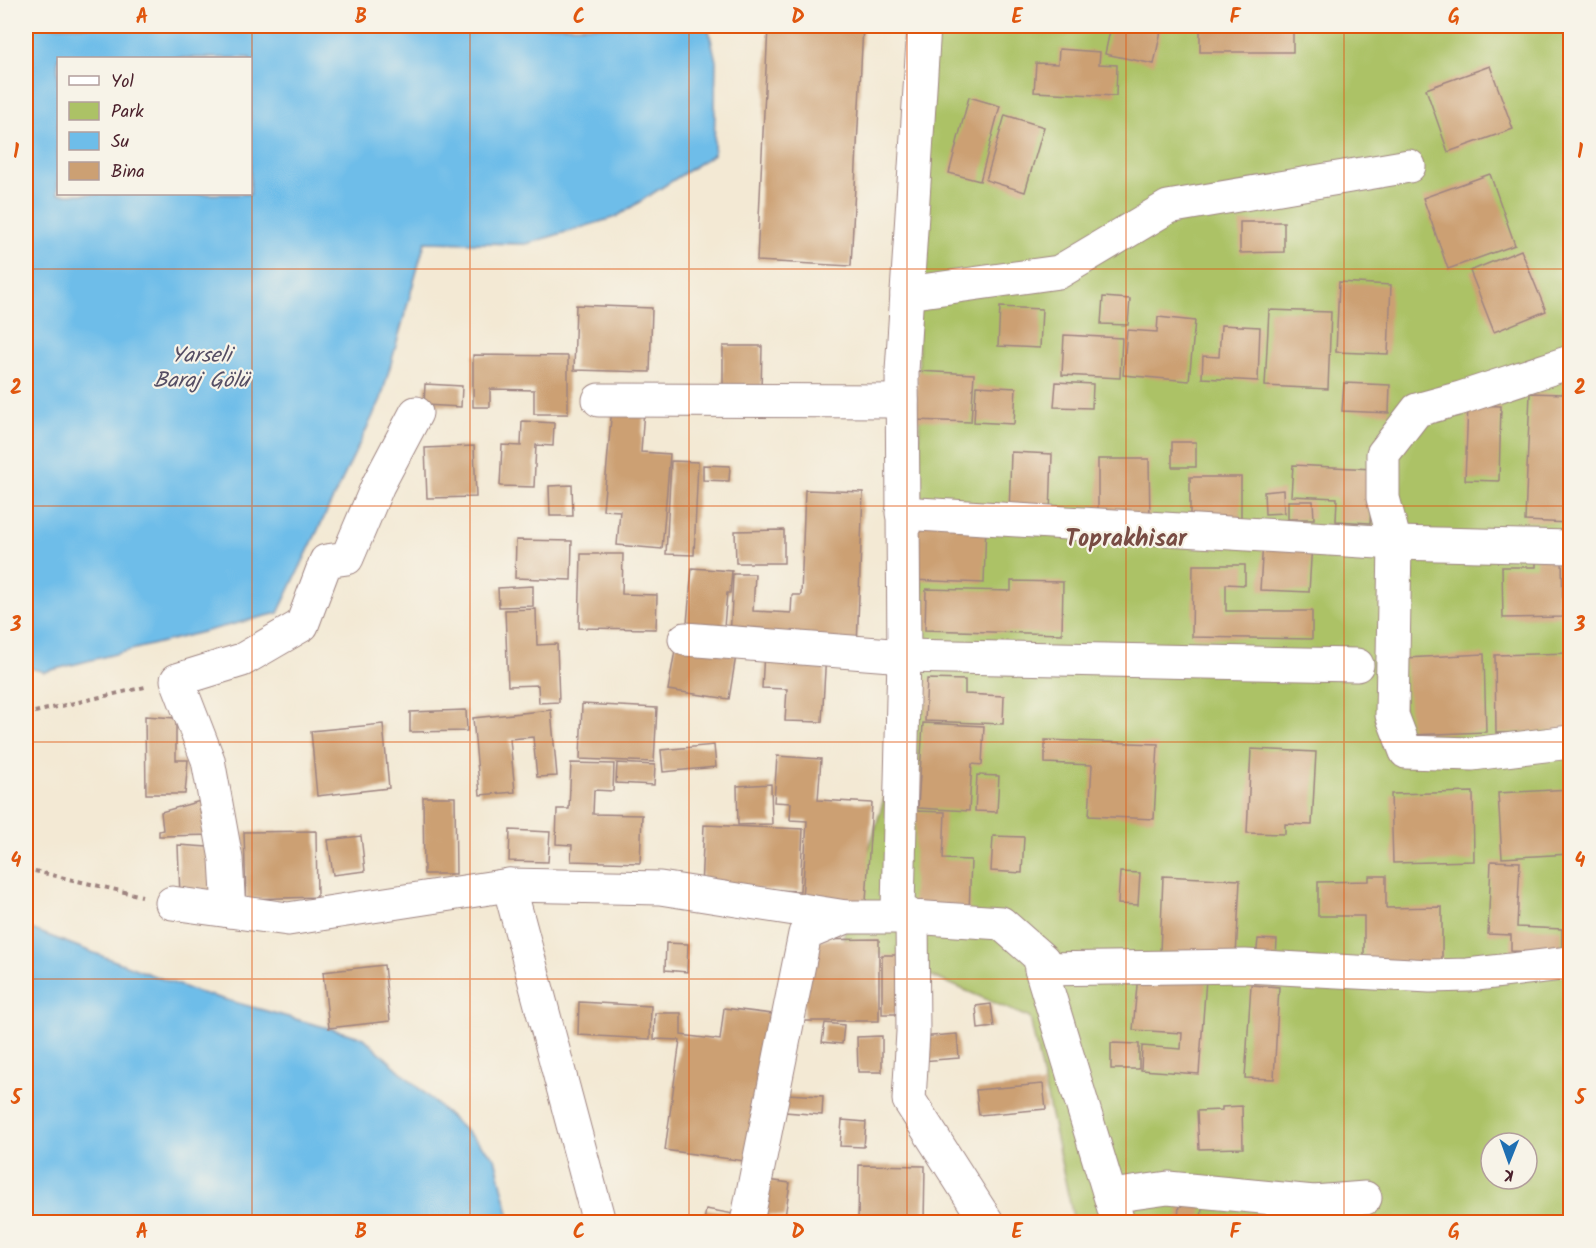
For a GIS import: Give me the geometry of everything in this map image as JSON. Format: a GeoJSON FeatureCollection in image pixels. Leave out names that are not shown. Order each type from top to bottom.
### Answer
{"type":"FeatureCollection","features":[{"type":"Feature","properties":{"kind":"street"},"geometry":{"type":"LineString","coordinates":[[912,917],[898,908],[904,656],[902,371],[924,26]]}},
{"type":"Feature","properties":{"kind":"street"},"geometry":{"type":"LineString","coordinates":[[907,292],[1059,272],[1168,207],[1409,166]]}},
{"type":"Feature","properties":{"kind":"street"},"geometry":{"type":"LineString","coordinates":[[1570,362],[1417,410],[1383,454],[1383,498],[1395,543],[1392,715],[1406,752],[1472,754],[1570,742]]}},
{"type":"Feature","properties":{"kind":"street"},"geometry":{"type":"LineString","coordinates":[[599,400],[902,401]]}},
{"type":"Feature","properties":{"kind":"street"},"geometry":{"type":"LineString","coordinates":[[229,911],[226,859],[208,760],[177,680],[243,660],[302,625],[326,561],[347,558],[378,485],[416,413]]}},
{"type":"Feature","properties":{"kind":"street"},"geometry":{"type":"LineString","coordinates":[[902,513],[1395,543],[1570,547]]}},
{"type":"Feature","properties":{"kind":"street"},"geometry":{"type":"LineString","coordinates":[[685,639],[904,656],[1357,665]]}},
{"type":"Feature","properties":{"kind":"street"},"geometry":{"type":"LineString","coordinates":[[509,885],[599,1222]]}},
{"type":"Feature","properties":{"kind":"street"},"geometry":{"type":"LineString","coordinates":[[172,903],[288,919],[509,885],[660,888],[846,917],[912,917],[1001,923],[1043,960],[1041,969],[1114,1209],[1168,1188],[1314,1202],[1365,1198]]}},
{"type":"Feature","properties":{"kind":"street"},"geometry":{"type":"LineString","coordinates":[[747,1222],[805,934],[846,917]]}},
{"type":"Feature","properties":{"kind":"street"},"geometry":{"type":"LineString","coordinates":[[912,917],[914,1032],[909,1100],[987,1222]]}},
{"type":"Feature","properties":{"kind":"street"},"geometry":{"type":"LineString","coordinates":[[1041,969],[1245,966],[1430,976],[1468,975],[1570,963]]}},
{"type":"Feature","properties":{"kind":"path"},"geometry":{"type":"LineString","coordinates":[[26,714],[177,680]]}},
{"type":"Feature","properties":{"kind":"path"},"geometry":{"type":"LineString","coordinates":[[26,869],[172,903]]}},
{"type":"Feature","properties":{"kind":"green space"},"geometry":{"type":"Polygon","coordinates":[[[915,26],[1570,26],[1570,1222],[1074,1222],[1030,1018],[843,938],[922,669],[915,26]]]}},
{"type":"Feature","properties":{"kind":"water","name":"Yarseli Baraj Gölü"},"geometry":{"type":"Polygon","coordinates":[[[26,26],[708,26],[716,61],[714,154],[616,217],[526,244],[425,242],[381,399],[278,613],[44,672],[26,667],[26,26]]]}},
{"type":"Feature","properties":{"kind":"water"},"geometry":{"type":"Polygon","coordinates":[[[26,927],[194,991],[364,1038],[495,1158],[511,1222],[26,1222],[26,927]]]}},
{"type":"Feature","properties":{"kind":"building"},"geometry":{"type":"Polygon","coordinates":[[[768,26],[863,26],[851,266],[757,261],[768,26]]]}},
{"type":"Feature","properties":{"kind":"building"},"geometry":{"type":"Polygon","coordinates":[[[1111,26],[1162,26],[1154,64],[1105,54],[1111,26]]]}},
{"type":"Feature","properties":{"kind":"building"},"geometry":{"type":"Polygon","coordinates":[[[1200,26],[1293,26],[1293,52],[1200,52],[1200,26]]]}},
{"type":"Feature","properties":{"kind":"building"},"geometry":{"type":"Polygon","coordinates":[[[1059,49],[1100,52],[1099,64],[1117,65],[1116,96],[1034,92],[1036,63],[1058,64],[1059,49]]]}},
{"type":"Feature","properties":{"kind":"building"},"geometry":{"type":"Polygon","coordinates":[[[1490,66],[1513,129],[1448,152],[1426,89],[1490,66]]]}},
{"type":"Feature","properties":{"kind":"building"},"geometry":{"type":"Polygon","coordinates":[[[969,97],[1000,106],[980,181],[949,173],[969,97]]]}},
{"type":"Feature","properties":{"kind":"building"},"geometry":{"type":"Polygon","coordinates":[[[1005,115],[1044,127],[1025,192],[986,180],[1005,115]]]}},
{"type":"Feature","properties":{"kind":"building"},"geometry":{"type":"Polygon","coordinates":[[[1490,174],[1515,245],[1448,269],[1423,198],[1490,174]]]}},
{"type":"Feature","properties":{"kind":"building"},"geometry":{"type":"Polygon","coordinates":[[[1240,222],[1284,222],[1284,252],[1240,253],[1240,222]]]}},
{"type":"Feature","properties":{"kind":"building"},"geometry":{"type":"Polygon","coordinates":[[[1521,250],[1546,311],[1494,332],[1470,271],[1521,250]]]}},
{"type":"Feature","properties":{"kind":"building"},"geometry":{"type":"Polygon","coordinates":[[[1339,282],[1391,285],[1388,354],[1336,352],[1339,282]]]}},
{"type":"Feature","properties":{"kind":"building"},"geometry":{"type":"Polygon","coordinates":[[[1103,297],[1130,299],[1128,325],[1101,324],[1103,297]]]}},
{"type":"Feature","properties":{"kind":"building"},"geometry":{"type":"Polygon","coordinates":[[[576,305],[652,308],[650,372],[574,370],[576,305]]]}},
{"type":"Feature","properties":{"kind":"building"},"geometry":{"type":"Polygon","coordinates":[[[1000,307],[1042,309],[1040,348],[998,346],[1000,307]]]}},
{"type":"Feature","properties":{"kind":"building"},"geometry":{"type":"Polygon","coordinates":[[[1269,310],[1331,312],[1328,389],[1265,386],[1269,310]]]}},
{"type":"Feature","properties":{"kind":"building"},"geometry":{"type":"Polygon","coordinates":[[[1158,317],[1195,321],[1189,381],[1123,375],[1127,330],[1157,332],[1158,317]]]}},
{"type":"Feature","properties":{"kind":"building"},"geometry":{"type":"Polygon","coordinates":[[[1221,325],[1260,327],[1258,381],[1202,378],[1203,356],[1219,357],[1221,325]]]}},
{"type":"Feature","properties":{"kind":"building"},"geometry":{"type":"Polygon","coordinates":[[[1064,335],[1122,338],[1120,378],[1062,375],[1064,335]]]}},
{"type":"Feature","properties":{"kind":"building"},"geometry":{"type":"Polygon","coordinates":[[[723,346],[762,346],[761,392],[723,391],[723,346]]]}},
{"type":"Feature","properties":{"kind":"building"},"geometry":{"type":"Polygon","coordinates":[[[473,355],[568,356],[568,414],[534,414],[534,390],[490,389],[490,407],[473,407],[473,355]]]}},
{"type":"Feature","properties":{"kind":"building"},"geometry":{"type":"Polygon","coordinates":[[[917,371],[974,374],[971,422],[915,420],[917,371]]]}},
{"type":"Feature","properties":{"kind":"building"},"geometry":{"type":"Polygon","coordinates":[[[1563,374],[1570,374],[1570,523],[1525,521],[1530,393],[1563,394],[1563,374]]]}},
{"type":"Feature","properties":{"kind":"building"},"geometry":{"type":"Polygon","coordinates":[[[1056,382],[1093,384],[1092,408],[1054,407],[1056,382]]]}},
{"type":"Feature","properties":{"kind":"building"},"geometry":{"type":"Polygon","coordinates":[[[1344,383],[1390,385],[1389,413],[1342,411],[1344,383]]]}},
{"type":"Feature","properties":{"kind":"building"},"geometry":{"type":"Polygon","coordinates":[[[425,384],[462,386],[461,407],[424,405],[425,384]]]}},
{"type":"Feature","properties":{"kind":"building"},"geometry":{"type":"Polygon","coordinates":[[[976,386],[1016,388],[1014,424],[974,422],[976,386]]]}},
{"type":"Feature","properties":{"kind":"building"},"geometry":{"type":"Polygon","coordinates":[[[1468,405],[1501,406],[1499,481],[1465,480],[1468,405]]]}},
{"type":"Feature","properties":{"kind":"building"},"geometry":{"type":"Polygon","coordinates":[[[612,407],[644,409],[641,452],[670,454],[662,549],[617,545],[620,511],[603,510],[612,407]]]}},
{"type":"Feature","properties":{"kind":"building"},"geometry":{"type":"Polygon","coordinates":[[[522,421],[554,423],[553,446],[536,445],[534,487],[500,486],[502,445],[521,446],[522,421]]]}},
{"type":"Feature","properties":{"kind":"building"},"geometry":{"type":"Polygon","coordinates":[[[1172,442],[1196,442],[1196,467],[1172,467],[1172,442]]]}},
{"type":"Feature","properties":{"kind":"building"},"geometry":{"type":"Polygon","coordinates":[[[474,446],[476,497],[427,498],[425,448],[474,446]]]}},
{"type":"Feature","properties":{"kind":"building"},"geometry":{"type":"Polygon","coordinates":[[[1011,452],[1052,454],[1050,516],[1009,515],[1011,452]]]}},
{"type":"Feature","properties":{"kind":"building"},"geometry":{"type":"Polygon","coordinates":[[[1098,459],[1149,459],[1150,520],[1098,520],[1098,459]]]}},
{"type":"Feature","properties":{"kind":"building"},"geometry":{"type":"Polygon","coordinates":[[[671,461],[698,462],[694,555],[666,554],[671,461]]]}},
{"type":"Feature","properties":{"kind":"building"},"geometry":{"type":"Polygon","coordinates":[[[703,465],[730,466],[729,481],[703,480],[703,465]]]}},
{"type":"Feature","properties":{"kind":"building"},"geometry":{"type":"Polygon","coordinates":[[[1293,465],[1373,469],[1370,523],[1336,521],[1337,498],[1291,496],[1293,465]]]}},
{"type":"Feature","properties":{"kind":"building"},"geometry":{"type":"Polygon","coordinates":[[[1190,477],[1241,477],[1241,519],[1190,518],[1190,477]]]}},
{"type":"Feature","properties":{"kind":"building"},"geometry":{"type":"Polygon","coordinates":[[[572,485],[573,516],[550,516],[549,486],[572,485]]]}},
{"type":"Feature","properties":{"kind":"building"},"geometry":{"type":"Polygon","coordinates":[[[805,490],[863,492],[857,647],[730,642],[733,574],[755,574],[753,611],[791,613],[792,595],[801,595],[805,490]]]}},
{"type":"Feature","properties":{"kind":"building"},"geometry":{"type":"Polygon","coordinates":[[[1283,490],[1284,513],[1265,514],[1264,492],[1283,490]]]}},
{"type":"Feature","properties":{"kind":"building"},"geometry":{"type":"Polygon","coordinates":[[[1288,501],[1313,501],[1314,519],[1288,519],[1288,501]]]}},
{"type":"Feature","properties":{"kind":"building"},"geometry":{"type":"Polygon","coordinates":[[[913,521],[986,524],[984,583],[911,580],[913,521]]]}},
{"type":"Feature","properties":{"kind":"building"},"geometry":{"type":"Polygon","coordinates":[[[784,530],[784,563],[736,563],[735,531],[784,530]]]}},
{"type":"Feature","properties":{"kind":"building"},"geometry":{"type":"Polygon","coordinates":[[[516,540],[572,541],[571,580],[515,578],[516,540]]]}},
{"type":"Feature","properties":{"kind":"building"},"geometry":{"type":"Polygon","coordinates":[[[1263,541],[1312,543],[1309,592],[1260,590],[1263,541]]]}},
{"type":"Feature","properties":{"kind":"building"},"geometry":{"type":"Polygon","coordinates":[[[581,554],[623,554],[622,594],[657,595],[656,629],[579,628],[581,554]]]}},
{"type":"Feature","properties":{"kind":"building"},"geometry":{"type":"Polygon","coordinates":[[[1536,554],[1562,554],[1563,617],[1503,618],[1502,567],[1536,567],[1536,554]]]}},
{"type":"Feature","properties":{"kind":"building"},"geometry":{"type":"Polygon","coordinates":[[[1193,565],[1245,565],[1245,585],[1226,584],[1226,611],[1312,611],[1312,639],[1192,637],[1193,565]]]}},
{"type":"Feature","properties":{"kind":"building"},"geometry":{"type":"Polygon","coordinates":[[[692,568],[732,571],[730,593],[727,593],[723,638],[686,634],[692,568]]]}},
{"type":"Feature","properties":{"kind":"building"},"geometry":{"type":"Polygon","coordinates":[[[1011,581],[1063,582],[1062,634],[925,630],[926,589],[1011,591],[1011,581]]]}},
{"type":"Feature","properties":{"kind":"building"},"geometry":{"type":"Polygon","coordinates":[[[533,586],[533,606],[499,607],[498,588],[533,586]]]}},
{"type":"Feature","properties":{"kind":"building"},"geometry":{"type":"Polygon","coordinates":[[[536,609],[537,645],[557,644],[559,702],[539,703],[538,685],[508,686],[505,610],[536,609]]]}},
{"type":"Feature","properties":{"kind":"building"},"geometry":{"type":"Polygon","coordinates":[[[677,639],[737,649],[729,699],[668,690],[677,639]]]}},
{"type":"Feature","properties":{"kind":"building"},"geometry":{"type":"Polygon","coordinates":[[[764,651],[826,653],[822,722],[785,721],[787,689],[762,688],[764,651]]]}},
{"type":"Feature","properties":{"kind":"building"},"geometry":{"type":"Polygon","coordinates":[[[1570,653],[1570,731],[1496,733],[1495,655],[1570,653]]]}},
{"type":"Feature","properties":{"kind":"building"},"geometry":{"type":"Polygon","coordinates":[[[1484,654],[1486,732],[1411,735],[1405,658],[1484,654]]]}},
{"type":"Feature","properties":{"kind":"building"},"geometry":{"type":"Polygon","coordinates":[[[927,679],[965,680],[965,694],[1004,696],[1003,724],[925,721],[927,679]]]}},
{"type":"Feature","properties":{"kind":"building"},"geometry":{"type":"Polygon","coordinates":[[[582,704],[657,708],[654,762],[580,759],[582,704]]]}},
{"type":"Feature","properties":{"kind":"building"},"geometry":{"type":"Polygon","coordinates":[[[466,710],[467,731],[410,732],[410,712],[466,710]]]}},
{"type":"Feature","properties":{"kind":"building"},"geometry":{"type":"Polygon","coordinates":[[[551,710],[557,776],[537,777],[533,737],[510,739],[515,792],[480,795],[473,718],[551,710]]]}},
{"type":"Feature","properties":{"kind":"building"},"geometry":{"type":"Polygon","coordinates":[[[145,716],[176,718],[176,760],[188,760],[185,794],[146,794],[145,716]]]}},
{"type":"Feature","properties":{"kind":"building"},"geometry":{"type":"Polygon","coordinates":[[[923,723],[984,726],[982,765],[972,764],[969,811],[918,808],[923,723]]]}},
{"type":"Feature","properties":{"kind":"building"},"geometry":{"type":"Polygon","coordinates":[[[383,724],[389,788],[317,796],[311,731],[383,724]]]}},
{"type":"Feature","properties":{"kind":"building"},"geometry":{"type":"Polygon","coordinates":[[[1045,740],[1158,744],[1154,819],[1089,816],[1092,765],[1045,763],[1045,740]]]}},
{"type":"Feature","properties":{"kind":"building"},"geometry":{"type":"Polygon","coordinates":[[[714,745],[716,767],[663,772],[661,750],[714,745]]]}},
{"type":"Feature","properties":{"kind":"building"},"geometry":{"type":"Polygon","coordinates":[[[1251,749],[1316,752],[1312,825],[1285,824],[1285,834],[1247,833],[1251,749]]]}},
{"type":"Feature","properties":{"kind":"building"},"geometry":{"type":"Polygon","coordinates":[[[777,756],[821,759],[818,800],[872,803],[866,902],[802,899],[807,821],[790,820],[791,803],[774,802],[777,756]]]}},
{"type":"Feature","properties":{"kind":"building"},"geometry":{"type":"Polygon","coordinates":[[[571,763],[614,764],[613,791],[594,790],[593,814],[642,815],[640,863],[571,861],[572,845],[556,844],[557,809],[569,809],[571,763]]]}},
{"type":"Feature","properties":{"kind":"building"},"geometry":{"type":"Polygon","coordinates":[[[617,763],[655,765],[654,785],[616,783],[617,763]]]}},
{"type":"Feature","properties":{"kind":"building"},"geometry":{"type":"Polygon","coordinates":[[[977,775],[999,776],[997,812],[975,811],[977,775]]]}},
{"type":"Feature","properties":{"kind":"building"},"geometry":{"type":"Polygon","coordinates":[[[771,784],[772,824],[738,825],[737,786],[771,784]]]}},
{"type":"Feature","properties":{"kind":"building"},"geometry":{"type":"Polygon","coordinates":[[[1570,789],[1570,854],[1502,858],[1498,793],[1570,789]]]}},
{"type":"Feature","properties":{"kind":"building"},"geometry":{"type":"Polygon","coordinates":[[[1473,792],[1474,861],[1393,863],[1391,794],[1473,792]]]}},
{"type":"Feature","properties":{"kind":"building"},"geometry":{"type":"Polygon","coordinates":[[[423,797],[455,797],[456,874],[424,874],[423,797]]]}},
{"type":"Feature","properties":{"kind":"building"},"geometry":{"type":"Polygon","coordinates":[[[211,798],[216,835],[159,836],[159,831],[163,830],[161,812],[211,798]]]}},
{"type":"Feature","properties":{"kind":"building"},"geometry":{"type":"Polygon","coordinates":[[[916,811],[945,812],[943,859],[971,860],[969,913],[912,910],[916,811]]]}},
{"type":"Feature","properties":{"kind":"building"},"geometry":{"type":"Polygon","coordinates":[[[704,825],[803,829],[800,891],[701,887],[704,825]]]}},
{"type":"Feature","properties":{"kind":"building"},"geometry":{"type":"Polygon","coordinates":[[[510,830],[550,832],[548,862],[509,861],[510,830]]]}},
{"type":"Feature","properties":{"kind":"building"},"geometry":{"type":"Polygon","coordinates":[[[316,831],[317,897],[246,899],[244,832],[316,831]]]}},
{"type":"Feature","properties":{"kind":"building"},"geometry":{"type":"Polygon","coordinates":[[[361,836],[365,871],[333,875],[328,840],[361,836]]]}},
{"type":"Feature","properties":{"kind":"building"},"geometry":{"type":"Polygon","coordinates":[[[993,836],[1024,837],[1022,873],[991,871],[993,836]]]}},
{"type":"Feature","properties":{"kind":"building"},"geometry":{"type":"Polygon","coordinates":[[[178,845],[222,848],[223,900],[180,895],[178,845]]]}},
{"type":"Feature","properties":{"kind":"building"},"geometry":{"type":"Polygon","coordinates":[[[1491,861],[1520,862],[1517,927],[1562,929],[1562,953],[1511,951],[1511,935],[1488,934],[1491,861]]]}},
{"type":"Feature","properties":{"kind":"building"},"geometry":{"type":"Polygon","coordinates":[[[1120,872],[1140,873],[1138,905],[1118,904],[1120,872]]]}},
{"type":"Feature","properties":{"kind":"building"},"geometry":{"type":"Polygon","coordinates":[[[1163,876],[1240,880],[1236,957],[1160,953],[1163,876]]]}},
{"type":"Feature","properties":{"kind":"building"},"geometry":{"type":"Polygon","coordinates":[[[1369,876],[1386,876],[1386,908],[1442,907],[1442,964],[1364,964],[1364,916],[1318,916],[1318,882],[1369,881],[1369,876]]]}},
{"type":"Feature","properties":{"kind":"building"},"geometry":{"type":"Polygon","coordinates":[[[879,939],[879,1021],[804,1021],[803,940],[879,939]]]}},
{"type":"Feature","properties":{"kind":"building"},"geometry":{"type":"Polygon","coordinates":[[[1258,939],[1277,940],[1276,959],[1256,958],[1258,939]]]}},
{"type":"Feature","properties":{"kind":"building"},"geometry":{"type":"Polygon","coordinates":[[[666,943],[688,944],[687,972],[665,970],[666,943]]]}},
{"type":"Feature","properties":{"kind":"building"},"geometry":{"type":"Polygon","coordinates":[[[882,955],[908,955],[908,1014],[882,1014],[882,955]]]}},
{"type":"Feature","properties":{"kind":"building"},"geometry":{"type":"Polygon","coordinates":[[[384,965],[390,1021],[329,1028],[323,972],[384,965]]]}},
{"type":"Feature","properties":{"kind":"building"},"geometry":{"type":"Polygon","coordinates":[[[1138,974],[1206,979],[1199,1074],[1141,1070],[1142,1046],[1181,1049],[1182,1033],[1133,1030],[1138,974]]]}},
{"type":"Feature","properties":{"kind":"building"},"geometry":{"type":"Polygon","coordinates":[[[1251,985],[1279,987],[1274,1079],[1245,1078],[1251,985]]]}},
{"type":"Feature","properties":{"kind":"building"},"geometry":{"type":"Polygon","coordinates":[[[579,1002],[651,1006],[650,1039],[578,1035],[579,1002]]]}},
{"type":"Feature","properties":{"kind":"building"},"geometry":{"type":"Polygon","coordinates":[[[991,1004],[994,1027],[978,1029],[976,1006],[991,1004]]]}},
{"type":"Feature","properties":{"kind":"building"},"geometry":{"type":"Polygon","coordinates":[[[724,1008],[772,1014],[752,1162],[665,1150],[680,1040],[654,1039],[655,1013],[681,1013],[681,1035],[720,1040],[724,1008]]]}},
{"type":"Feature","properties":{"kind":"building"},"geometry":{"type":"Polygon","coordinates":[[[825,1023],[844,1025],[842,1044],[822,1042],[825,1023]]]}},
{"type":"Feature","properties":{"kind":"building"},"geometry":{"type":"Polygon","coordinates":[[[957,1034],[959,1058],[921,1061],[919,1037],[957,1034]]]}},
{"type":"Feature","properties":{"kind":"building"},"geometry":{"type":"Polygon","coordinates":[[[882,1036],[882,1072],[858,1072],[857,1037],[882,1036]]]}},
{"type":"Feature","properties":{"kind":"building"},"geometry":{"type":"Polygon","coordinates":[[[1111,1043],[1139,1044],[1139,1069],[1111,1069],[1111,1043]]]}},
{"type":"Feature","properties":{"kind":"building"},"geometry":{"type":"Polygon","coordinates":[[[1043,1084],[1046,1109],[979,1115],[976,1090],[1043,1084]]]}},
{"type":"Feature","properties":{"kind":"building"},"geometry":{"type":"Polygon","coordinates":[[[786,1094],[823,1096],[822,1115],[785,1112],[786,1094]]]}},
{"type":"Feature","properties":{"kind":"building"},"geometry":{"type":"Polygon","coordinates":[[[1242,1106],[1243,1148],[1199,1149],[1197,1111],[1242,1106]]]}},
{"type":"Feature","properties":{"kind":"building"},"geometry":{"type":"Polygon","coordinates":[[[842,1120],[866,1122],[864,1147],[840,1146],[842,1120]]]}},
{"type":"Feature","properties":{"kind":"building"},"geometry":{"type":"Polygon","coordinates":[[[859,1165],[925,1166],[924,1222],[858,1222],[859,1165]]]}},
{"type":"Feature","properties":{"kind":"building"},"geometry":{"type":"Polygon","coordinates":[[[767,1180],[790,1183],[785,1217],[762,1214],[767,1180]]]}},
{"type":"Feature","properties":{"kind":"building"},"geometry":{"type":"Polygon","coordinates":[[[1179,1203],[1202,1205],[1201,1222],[1178,1222],[1179,1203]]]}},
{"type":"Feature","properties":{"kind":"building"},"geometry":{"type":"Polygon","coordinates":[[[706,1209],[734,1214],[733,1222],[704,1222],[706,1209]]]}},
{"type":"Feature","properties":{"kind":"district","name":"Toprakhisar"},"geometry":{"type":"Point","coordinates":[1126,539]}}]}
